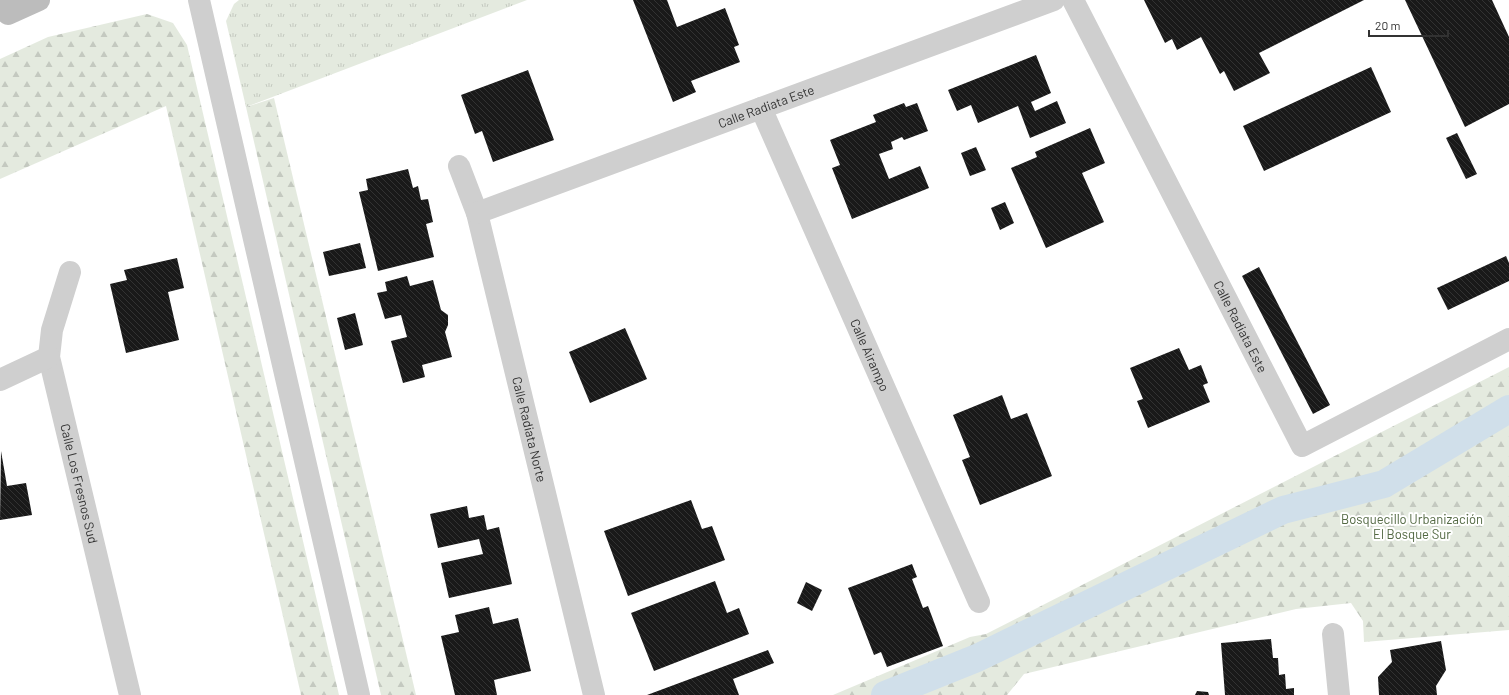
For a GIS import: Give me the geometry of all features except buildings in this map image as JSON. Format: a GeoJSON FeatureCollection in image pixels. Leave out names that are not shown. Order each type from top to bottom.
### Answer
{"type":"FeatureCollection","features":[{"type":"Feature","properties":{"kind":"main road"},"geometry":{"type":"LineString","coordinates":[[3,11],[39,0]]}},
{"type":"Feature","properties":{"kind":"street"},"geometry":{"type":"LineString","coordinates":[[199,0],[359,695]]}},
{"type":"Feature","properties":{"kind":"street","name":"Calle Radiata Este"},"geometry":{"type":"LineString","coordinates":[[477,213],[1054,0]]}},
{"type":"Feature","properties":{"kind":"street","name":"Calle Radiata Este"},"geometry":{"type":"LineString","coordinates":[[1073,0],[1302,446],[1509,339]]}},
{"type":"Feature","properties":{"kind":"street","name":"Calle Airampo"},"geometry":{"type":"LineString","coordinates":[[761,108],[979,602]]}},
{"type":"Feature","properties":{"kind":"street","name":"Calle Radiata Norte"},"geometry":{"type":"LineString","coordinates":[[459,166],[477,213],[594,695]]}},
{"type":"Feature","properties":{"kind":"street","name":"Calle Los Fresnos Sud"},"geometry":{"type":"LineString","coordinates":[[70,272],[52,330],[49,357],[130,695]]}},
{"type":"Feature","properties":{"kind":"street"},"geometry":{"type":"LineString","coordinates":[[0,380],[49,357]]}},
{"type":"Feature","properties":{"kind":"street"},"geometry":{"type":"LineString","coordinates":[[1333,634],[1339,695]]}},
{"type":"Feature","properties":{"kind":"green space"},"geometry":{"type":"Polygon","coordinates":[[[239,0],[527,0],[246,107],[226,21],[234,4],[239,0]]]}},
{"type":"Feature","properties":{"kind":"green space"},"geometry":{"type":"Polygon","coordinates":[[[147,14],[173,23],[187,45],[339,695],[301,695],[166,106],[0,179],[0,59],[48,37],[147,14]]]}},
{"type":"Feature","properties":{"kind":"green space"},"geometry":{"type":"Polygon","coordinates":[[[274,98],[416,695],[381,695],[246,107],[274,98]]]}},
{"type":"Feature","properties":{"kind":"green space","name":"Bosquecillo Urbanización El Bosque Sur"},"geometry":{"type":"Polygon","coordinates":[[[1509,367],[1509,630],[1364,642],[1363,621],[1351,603],[1296,609],[1024,674],[1007,695],[833,695],[970,637],[986,634],[1509,367]]]}},
{"type":"Feature","properties":{"kind":"waterway"},"geometry":{"type":"LineString","coordinates":[[885,695],[977,658],[1283,510],[1384,484],[1509,409]]}}]}
